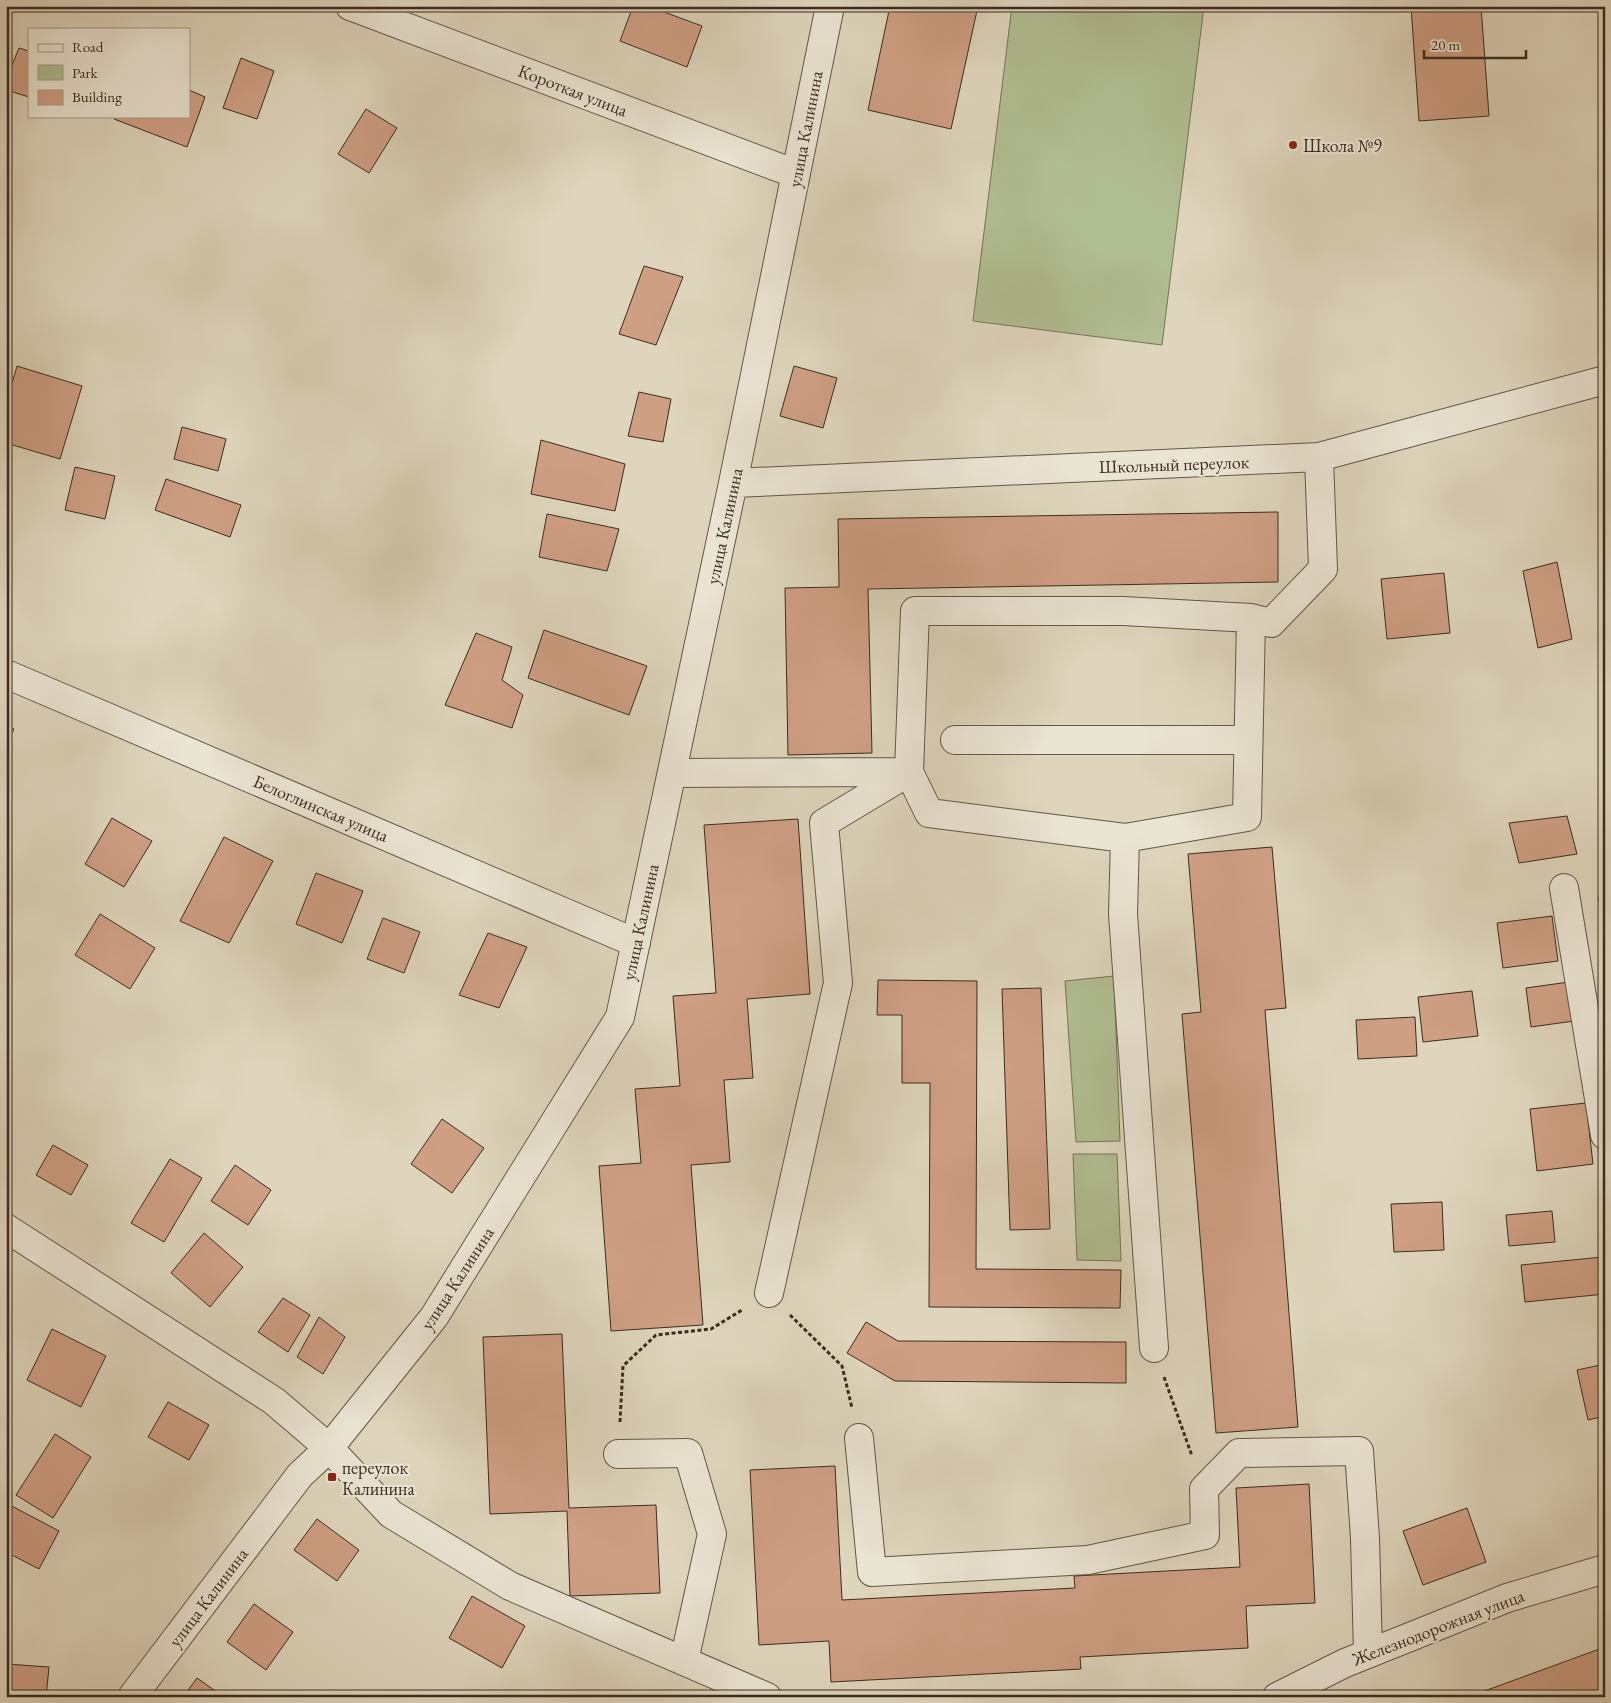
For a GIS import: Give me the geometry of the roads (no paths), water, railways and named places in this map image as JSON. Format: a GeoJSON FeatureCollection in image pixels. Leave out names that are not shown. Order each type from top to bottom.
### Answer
{"type":"FeatureCollection","features":[{"type":"Feature","properties":{"kind":"street","name":"Короткая улица"},"geometry":{"type":"LineString","coordinates":[[350,6],[796,174]]}},
{"type":"Feature","properties":{"kind":"street","name":"улица Калинина"},"geometry":{"type":"LineString","coordinates":[[132,1697],[300,1475],[328,1448],[434,1318],[620,1017],[733,483],[830,6]]}},
{"type":"Feature","properties":{"kind":"street","name":"Школьный переулок"},"geometry":{"type":"LineString","coordinates":[[733,483],[1319,457],[1605,380]]}},
{"type":"Feature","properties":{"kind":"street"},"geometry":{"type":"LineString","coordinates":[[1250,618],[1247,818],[1125,838],[929,813],[909,772],[914,611],[1123,611],[1250,618],[1271,623],[1322,569],[1319,457]]}},
{"type":"Feature","properties":{"kind":"street","name":"Белоглинская улица"},"geometry":{"type":"LineString","coordinates":[[6,674],[636,943]]}},
{"type":"Feature","properties":{"kind":"street"},"geometry":{"type":"LineString","coordinates":[[955,740],[1247,740]]}},
{"type":"Feature","properties":{"kind":"street"},"geometry":{"type":"LineString","coordinates":[[672,773],[909,772]]}},
{"type":"Feature","properties":{"kind":"street"},"geometry":{"type":"LineString","coordinates":[[769,1293],[838,983],[824,823],[909,772]]}},
{"type":"Feature","properties":{"kind":"street"},"geometry":{"type":"LineString","coordinates":[[1125,838],[1123,914],[1154,1348]]}},
{"type":"Feature","properties":{"kind":"street"},"geometry":{"type":"LineString","coordinates":[[1564,888],[1605,1135]]}},
{"type":"Feature","properties":{"kind":"street"},"geometry":{"type":"LineString","coordinates":[[6,1228],[274,1401],[328,1448],[391,1514],[510,1586],[767,1697]]}},
{"type":"Feature","properties":{"kind":"street"},"geometry":{"type":"LineString","coordinates":[[859,1438],[872,1572],[1088,1560],[1206,1535],[1204,1489],[1239,1453],[1359,1451],[1365,1538],[1368,1654]]}},
{"type":"Feature","properties":{"kind":"street"},"geometry":{"type":"LineString","coordinates":[[618,1454],[688,1453],[712,1534],[684,1661]]}},
{"type":"Feature","properties":{"kind":"street","name":"Железнодорожная улица"},"geometry":{"type":"LineString","coordinates":[[1277,1697],[1345,1663],[1507,1598],[1605,1569]]}},
{"type":"Feature","properties":{"kind":"place","name":"Школа №9"},"geometry":{"type":"Point","coordinates":[1293,145]}},
{"type":"Feature","properties":{"kind":"place","name":"переулок Калинина"},"geometry":{"type":"Point","coordinates":[332,1477]}}]}
